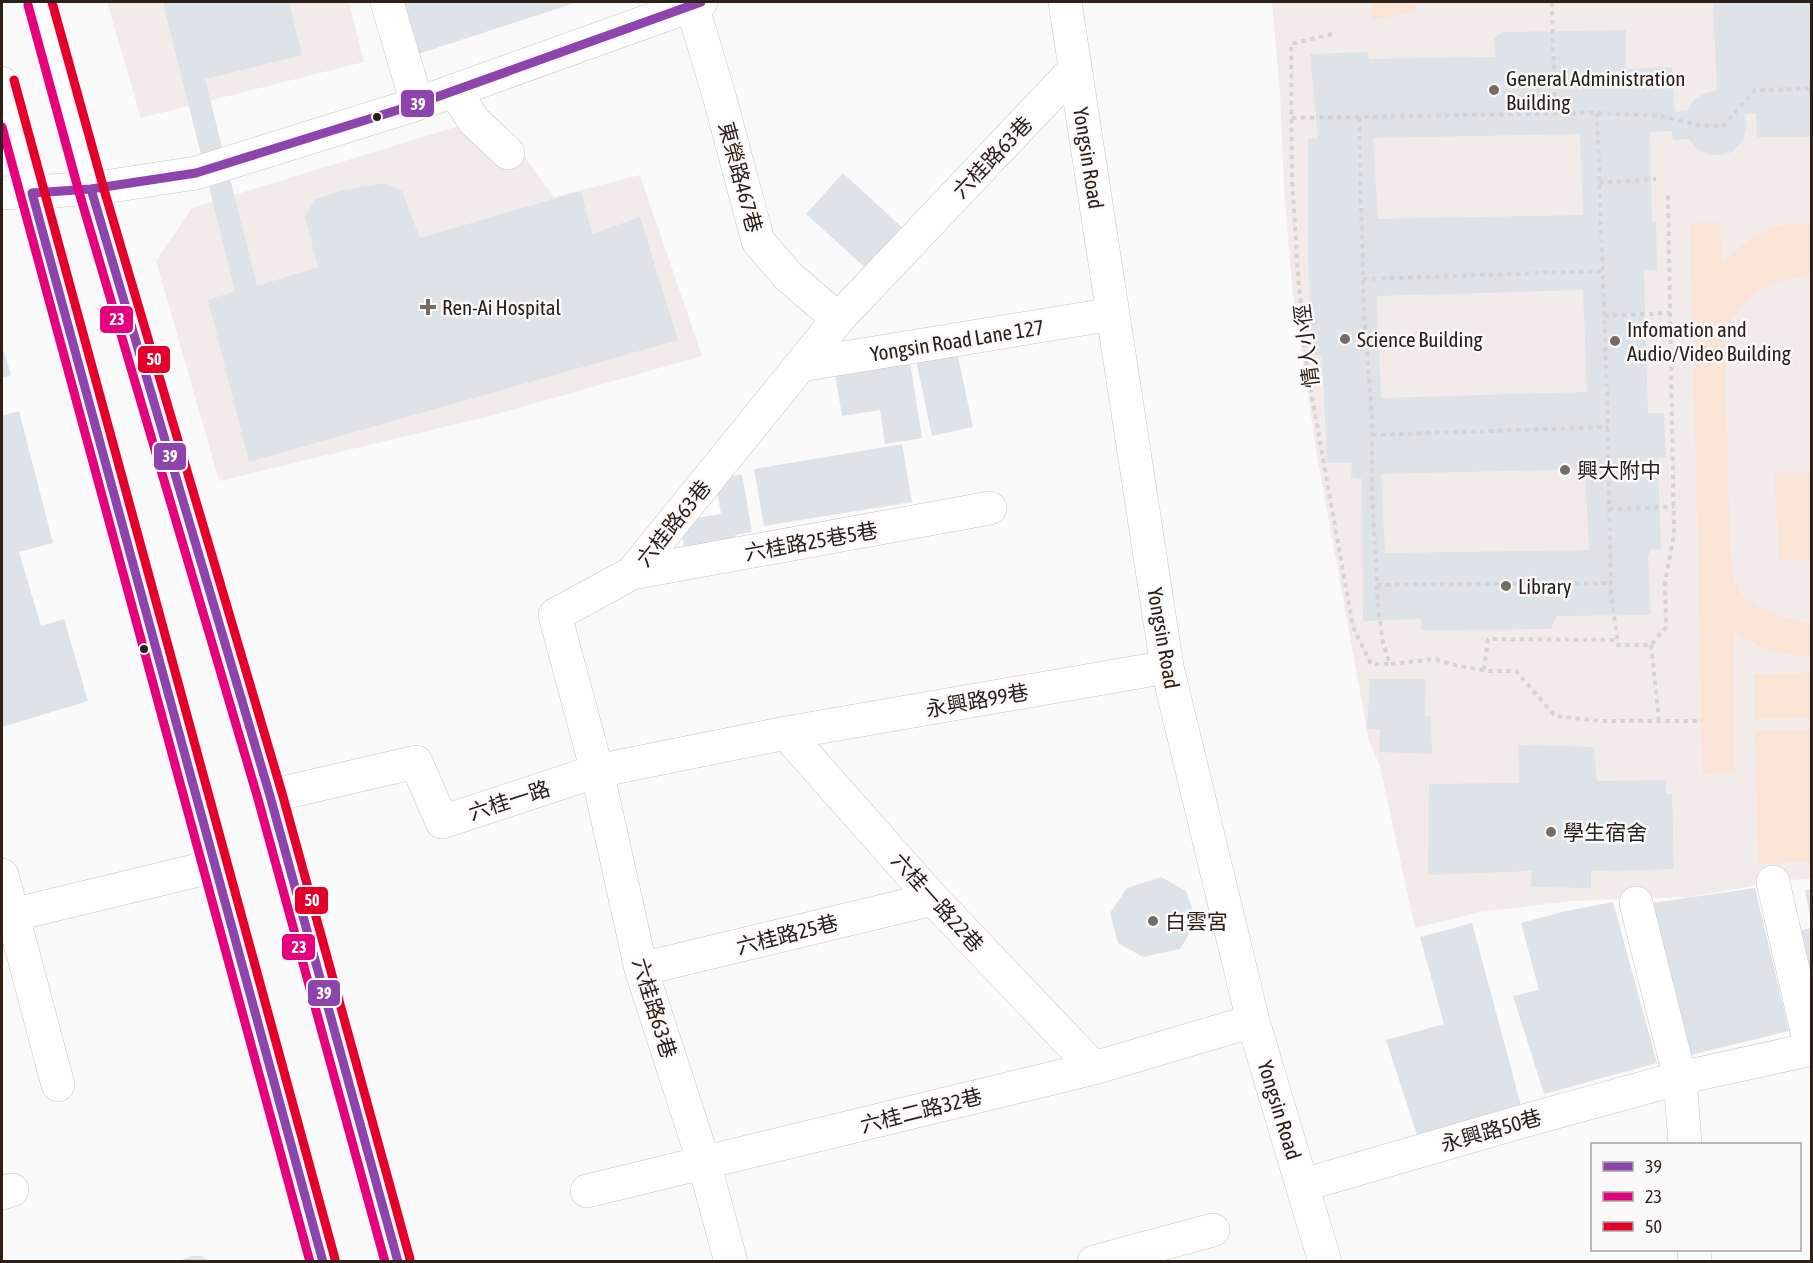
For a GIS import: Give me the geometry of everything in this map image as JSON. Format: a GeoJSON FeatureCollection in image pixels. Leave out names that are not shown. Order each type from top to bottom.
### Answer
{"type":"FeatureCollection","features":[{"type":"Feature","properties":{"kind":"main road"},"geometry":{"type":"LineString","coordinates":[[40,2],[91,189],[270,796],[398,1262]]}},
{"type":"Feature","properties":{"kind":"main road"},"geometry":{"type":"LineString","coordinates":[[387,2],[417,104]]}},
{"type":"Feature","properties":{"kind":"main road","name":"Yongsin Road"},"geometry":{"type":"LineString","coordinates":[[1065,2],[1167,667],[1253,1021],[1325,1262]]}},
{"type":"Feature","properties":{"kind":"main road"},"geometry":{"type":"LineString","coordinates":[[17,193],[91,189],[196,173],[417,104],[697,3]]}},
{"type":"Feature","properties":{"kind":"main road","name":"東榮路467巷"},"geometry":{"type":"LineString","coordinates":[[697,3],[758,241],[788,276],[838,319]]}},
{"type":"Feature","properties":{"kind":"main road","name":"六桂路63巷"},"geometry":{"type":"LineString","coordinates":[[731,1262],[704,1163],[641,969],[597,771],[555,615],[632,573],[838,319],[1075,69]]}},
{"type":"Feature","properties":{"kind":"main road"},"geometry":{"type":"LineString","coordinates":[[2,83],[17,193],[215,866],[323,1262]]}},
{"type":"Feature","properties":{"kind":"main road"},"geometry":{"type":"LineString","coordinates":[[454,90],[474,121],[508,153]]}},
{"type":"Feature","properties":{"kind":"main road","name":"Yongsin Road Lane 127"},"geometry":{"type":"LineString","coordinates":[[801,365],[1113,314]]}},
{"type":"Feature","properties":{"kind":"main road","name":"六桂路25巷5巷"},"geometry":{"type":"LineString","coordinates":[[632,573],[990,508]]}},
{"type":"Feature","properties":{"kind":"main road","name":"永興路99巷"},"geometry":{"type":"LineString","coordinates":[[786,733],[1167,667]]}},
{"type":"Feature","properties":{"kind":"main road","name":"六桂一路"},"geometry":{"type":"LineString","coordinates":[[270,796],[416,762],[442,822],[597,771],[786,733]]}},
{"type":"Feature","properties":{"kind":"main road","name":"六桂一路22巷"},"geometry":{"type":"LineString","coordinates":[[786,733],[933,899],[1094,1068]]}},
{"type":"Feature","properties":{"kind":"main road"},"geometry":{"type":"LineString","coordinates":[[12,915],[215,866]]}},
{"type":"Feature","properties":{"kind":"main road"},"geometry":{"type":"LineString","coordinates":[[2,875],[58,1085]]}},
{"type":"Feature","properties":{"kind":"main road"},"geometry":{"type":"LineString","coordinates":[[1773,882],[1811,1049]]}},
{"type":"Feature","properties":{"kind":"main road","name":"六桂路25巷"},"geometry":{"type":"LineString","coordinates":[[641,969],[933,899]]}},
{"type":"Feature","properties":{"kind":"main road"},"geometry":{"type":"LineString","coordinates":[[1636,903],[1680,1078],[1685,1143]]}},
{"type":"Feature","properties":{"kind":"main road","name":"六桂二路32巷"},"geometry":{"type":"LineString","coordinates":[[587,1191],[1094,1068],[1253,1021]]}},
{"type":"Feature","properties":{"kind":"main road","name":"永興路50巷"},"geometry":{"type":"LineString","coordinates":[[1303,1185],[1680,1078],[1811,1049]]}},
{"type":"Feature","properties":{"kind":"main road"},"geometry":{"type":"LineString","coordinates":[[1094,1262],[1213,1230]]}},
{"type":"Feature","properties":{"kind":"path"},"geometry":{"type":"LineString","coordinates":[[1552,2],[1555,114]]}},
{"type":"Feature","properties":{"kind":"path","name":"情人小徑"},"geometry":{"type":"LineString","coordinates":[[1332,34],[1291,44],[1292,180],[1299,287],[1307,369],[1353,627],[1371,664],[1390,664]]}},
{"type":"Feature","properties":{"kind":"path"},"geometry":{"type":"LineString","coordinates":[[1292,118],[1597,113],[1661,116],[1692,124],[1722,127],[1755,90],[1812,89]]}},
{"type":"Feature","properties":{"kind":"path"},"geometry":{"type":"LineString","coordinates":[[1597,113],[1611,583],[1618,645],[1651,645]]}},
{"type":"Feature","properties":{"kind":"path"},"geometry":{"type":"LineString","coordinates":[[1359,118],[1363,279],[1372,435],[1372,494],[1377,585],[1383,643],[1390,664],[1436,659],[1458,666],[1484,670],[1516,671],[1555,716],[1602,721],[1702,721]]}},
{"type":"Feature","properties":{"kind":"path"},"geometry":{"type":"LineString","coordinates":[[1599,183],[1656,179]]}},
{"type":"Feature","properties":{"kind":"path"},"geometry":{"type":"LineString","coordinates":[[1659,721],[1651,645],[1666,627],[1665,582],[1674,534],[1668,195]]}},
{"type":"Feature","properties":{"kind":"path"},"geometry":{"type":"LineString","coordinates":[[1363,279],[1602,271]]}},
{"type":"Feature","properties":{"kind":"path"},"geometry":{"type":"LineString","coordinates":[[1604,316],[1670,312]]}},
{"type":"Feature","properties":{"kind":"path"},"geometry":{"type":"LineString","coordinates":[[1372,435],[1608,427]]}},
{"type":"Feature","properties":{"kind":"path"},"geometry":{"type":"LineString","coordinates":[[1609,509],[1673,507]]}},
{"type":"Feature","properties":{"kind":"path"},"geometry":{"type":"LineString","coordinates":[[1377,585],[1611,583]]}},
{"type":"Feature","properties":{"kind":"path"},"geometry":{"type":"LineString","coordinates":[[1484,670],[1488,639],[1617,640]]}},
{"type":"Feature","properties":{"kind":"shaded area"},"geometry":{"type":"Polygon","coordinates":[[[107,2],[349,2],[364,62],[141,118],[107,2]]]}},
{"type":"Feature","properties":{"kind":"shaded area","name":"興大附中"},"geometry":{"type":"Polygon","coordinates":[[[1272,2],[1811,2],[1811,878],[1690,897],[1570,901],[1480,912],[1415,928],[1380,766],[1369,741],[1317,456],[1292,286],[1272,2]]]}},
{"type":"Feature","properties":{"kind":"shaded area"},"geometry":{"type":"Polygon","coordinates":[[[1371,2],[1415,2],[1416,12],[1372,20],[1371,2]]]}},
{"type":"Feature","properties":{"kind":"shaded area","name":"Ren-Ai Hospital"},"geometry":{"type":"Polygon","coordinates":[[[494,115],[554,197],[640,175],[702,356],[490,416],[219,481],[156,261],[192,208],[494,115]]]}},
{"type":"Feature","properties":{"kind":"shaded area"},"geometry":{"type":"Polygon","coordinates":[[[1690,223],[1720,223],[1722,263],[1751,238],[1785,224],[1812,225],[1811,276],[1783,280],[1759,291],[1740,309],[1725,333],[1730,558],[1734,576],[1737,586],[1749,601],[1769,612],[1811,624],[1811,656],[1795,656],[1766,650],[1734,631],[1735,771],[1703,774],[1690,223]]]}},
{"type":"Feature","properties":{"kind":"shaded area"},"geometry":{"type":"Polygon","coordinates":[[[1811,471],[1811,559],[1779,561],[1774,473],[1811,471]]]}},
{"type":"Feature","properties":{"kind":"shaded area"},"geometry":{"type":"Polygon","coordinates":[[[1811,673],[1811,718],[1755,719],[1754,674],[1811,673]]]}},
{"type":"Feature","properties":{"kind":"shaded area"},"geometry":{"type":"Polygon","coordinates":[[[1811,729],[1811,861],[1759,864],[1755,731],[1811,729]]]}},
{"type":"Feature","properties":{"kind":"building","name":"Ren-Ai Hospital"},"geometry":{"type":"Polygon","coordinates":[[[163,2],[289,2],[302,55],[205,79],[257,286],[318,267],[305,217],[314,200],[343,190],[385,183],[402,191],[420,238],[581,191],[592,234],[640,217],[678,340],[249,462],[208,300],[235,291],[163,2]]]}},
{"type":"Feature","properties":{"kind":"building"},"geometry":{"type":"Polygon","coordinates":[[[396,2],[578,2],[412,56],[396,2]]]}},
{"type":"Feature","properties":{"kind":"building"},"geometry":{"type":"Polygon","coordinates":[[[1713,2],[1812,2],[1812,137],[1757,137],[1756,113],[1744,114],[1747,126],[1743,140],[1732,152],[1722,155],[1709,155],[1697,149],[1689,139],[1673,140],[1672,131],[1650,132],[1652,222],[1656,222],[1657,270],[1644,270],[1648,413],[1664,413],[1666,458],[1658,458],[1661,550],[1650,549],[1648,558],[1651,615],[1557,616],[1551,629],[1421,630],[1421,619],[1363,621],[1362,479],[1351,477],[1352,463],[1327,463],[1322,355],[1312,355],[1308,256],[1308,139],[1318,138],[1310,54],[1368,52],[1369,59],[1495,57],[1494,39],[1503,32],[1626,30],[1626,69],[1672,67],[1675,112],[1688,110],[1694,99],[1717,90],[1713,2]],[[1580,134],[1373,138],[1378,219],[1583,215],[1580,134]],[[1583,290],[1377,296],[1381,398],[1587,392],[1583,290]],[[1585,469],[1381,474],[1385,553],[1589,550],[1585,469]]]}},
{"type":"Feature","properties":{"kind":"building"},"geometry":{"type":"Polygon","coordinates":[[[843,173],[906,231],[869,271],[806,214],[843,173]]]}},
{"type":"Feature","properties":{"kind":"building"},"geometry":{"type":"Polygon","coordinates":[[[2,344],[11,375],[2,378],[2,344]]]}},
{"type":"Feature","properties":{"kind":"building"},"geometry":{"type":"Polygon","coordinates":[[[957,352],[973,427],[932,436],[916,360],[957,352]]]}},
{"type":"Feature","properties":{"kind":"building"},"geometry":{"type":"Polygon","coordinates":[[[910,362],[922,438],[885,444],[880,410],[842,416],[835,374],[910,362]]]}},
{"type":"Feature","properties":{"kind":"building"},"geometry":{"type":"Polygon","coordinates":[[[19,411],[53,543],[19,552],[41,626],[64,619],[88,701],[2,727],[2,416],[19,411]]]}},
{"type":"Feature","properties":{"kind":"building"},"geometry":{"type":"Polygon","coordinates":[[[902,444],[912,502],[764,526],[754,469],[902,444]]]}},
{"type":"Feature","properties":{"kind":"building"},"geometry":{"type":"Polygon","coordinates":[[[742,474],[752,532],[735,535],[737,543],[685,552],[679,521],[721,514],[715,479],[742,474]]]}},
{"type":"Feature","properties":{"kind":"building"},"geometry":{"type":"Polygon","coordinates":[[[1370,679],[1426,679],[1425,716],[1431,716],[1432,754],[1379,752],[1380,729],[1367,729],[1370,679]]]}},
{"type":"Feature","properties":{"kind":"building","name":"學生宿舍"},"geometry":{"type":"Polygon","coordinates":[[[1518,745],[1594,747],[1597,781],[1666,780],[1666,794],[1672,794],[1674,869],[1591,871],[1591,888],[1531,887],[1532,871],[1428,875],[1429,784],[1519,783],[1518,745]]]}},
{"type":"Feature","properties":{"kind":"building"},"geometry":{"type":"Polygon","coordinates":[[[1161,877],[1186,891],[1197,921],[1180,949],[1143,957],[1118,943],[1110,913],[1127,888],[1161,877]]]}},
{"type":"Feature","properties":{"kind":"building"},"geometry":{"type":"Polygon","coordinates":[[[1755,888],[1789,1031],[1678,1058],[1638,905],[1755,888]]]}},
{"type":"Feature","properties":{"kind":"building"},"geometry":{"type":"Polygon","coordinates":[[[1812,889],[1812,918],[1810,918],[1805,890],[1812,889]]]}},
{"type":"Feature","properties":{"kind":"building"},"geometry":{"type":"Polygon","coordinates":[[[1613,902],[1657,1063],[1544,1094],[1513,996],[1539,990],[1521,923],[1613,902]]]}},
{"type":"Feature","properties":{"kind":"building"},"geometry":{"type":"Polygon","coordinates":[[[1472,923],[1522,1109],[1418,1138],[1386,1040],[1444,1024],[1420,937],[1472,923]]]}},
{"type":"Feature","properties":{"kind":"building"},"geometry":{"type":"Polygon","coordinates":[[[1812,928],[1812,1025],[1784,934],[1812,928]]]}},
{"type":"Feature","properties":{"kind":"building"},"geometry":{"type":"Polygon","coordinates":[[[192,1256],[202,1256],[210,1262],[176,1262],[192,1256]]]}},
{"type":"Feature","properties":{"kind":"transit line","name":"50"},"geometry":{"type":"LineString","coordinates":[[52,2],[103,186],[282,793],[410,1259]]}},
{"type":"Feature","properties":{"kind":"transit line","name":"39"},"geometry":{"type":"LineString","coordinates":[[323,1262],[32,193],[91,189],[196,173],[417,104],[701,2]]}},
{"type":"Feature","properties":{"kind":"transit line","name":"23"},"geometry":{"type":"LineString","coordinates":[[28,5],[79,192],[258,799],[385,1262]]}},
{"type":"Feature","properties":{"kind":"transit line","name":"50"},"geometry":{"type":"LineString","coordinates":[[14,80],[335,1259]]}},
{"type":"Feature","properties":{"kind":"transit line","name":"23"},"geometry":{"type":"LineString","coordinates":[[2,127],[310,1262]]}},
{"type":"Feature","properties":{"kind":"transit line","name":"39"},"geometry":{"type":"LineString","coordinates":[[91,189],[270,796],[398,1262]]}},
{"type":"Feature","properties":{"kind":"place","name":"General Administration Building"},"geometry":{"type":"Point","coordinates":[1494,90]}},
{"type":"Feature","properties":{"kind":"place","name":"Ren-Ai Hospital"},"geometry":{"type":"Point","coordinates":[428,307]}},
{"type":"Feature","properties":{"kind":"place","name":"Science Building"},"geometry":{"type":"Point","coordinates":[1345,339]}},
{"type":"Feature","properties":{"kind":"place","name":"Infomation and Audio/Video Building"},"geometry":{"type":"Point","coordinates":[1615,341]}},
{"type":"Feature","properties":{"kind":"place","name":"興大附中"},"geometry":{"type":"Point","coordinates":[1565,470]}},
{"type":"Feature","properties":{"kind":"place","name":"Library"},"geometry":{"type":"Point","coordinates":[1506,586]}},
{"type":"Feature","properties":{"kind":"place","name":"學生宿舍"},"geometry":{"type":"Point","coordinates":[1551,832]}},
{"type":"Feature","properties":{"kind":"place","name":"白雲宮"},"geometry":{"type":"Point","coordinates":[1153,921]}}]}
